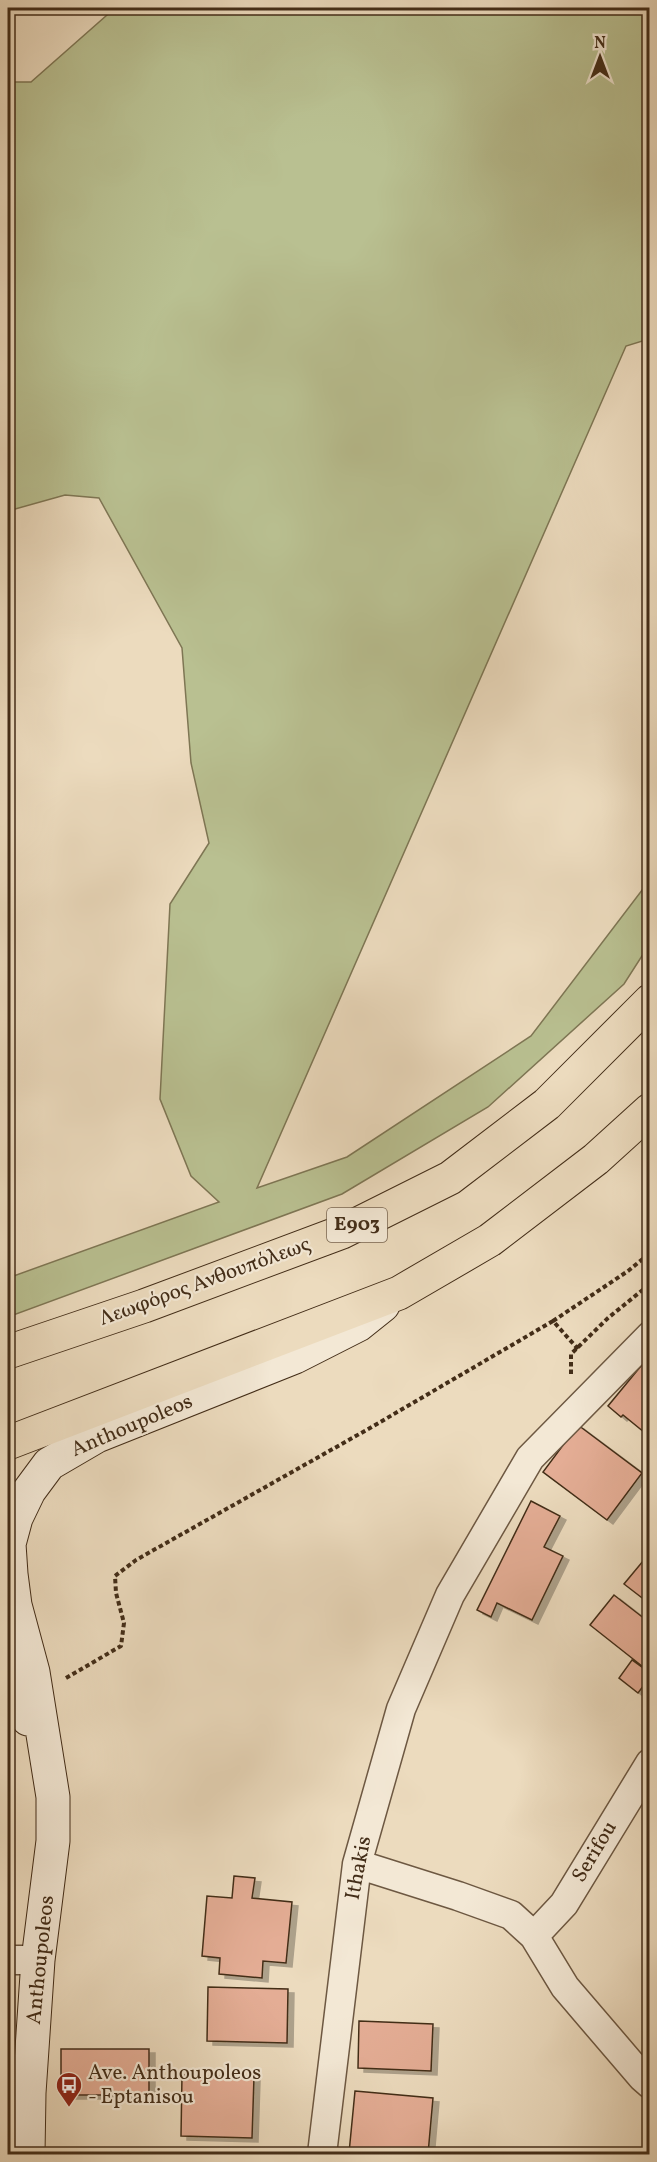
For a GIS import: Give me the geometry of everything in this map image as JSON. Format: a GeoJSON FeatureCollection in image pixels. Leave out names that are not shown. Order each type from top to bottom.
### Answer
{"type":"FeatureCollection","features":[{"type":"Feature","properties":{"kind":"main road","name":"Λεωφόρος Ανθουπόλεως"},"geometry":{"type":"LineString","coordinates":[[8,1352],[144,1306],[342,1232],[450,1178],[547,1104],[650,1001]]}},
{"type":"Feature","properties":{"kind":"main road"},"geometry":{"type":"LineString","coordinates":[[8,1443],[399,1293],[490,1240],[596,1159],[650,1110]]}},
{"type":"Feature","properties":{"kind":"street","name":"Anthoupoleos"},"geometry":{"type":"LineString","coordinates":[[28,2154],[29,2093],[23,1960],[53,1841],[53,1797],[33,1672],[15,1605],[9,1544],[16,1518],[29,1491],[49,1464],[97,1436],[295,1357],[358,1325],[399,1293]]}},
{"type":"Feature","properties":{"kind":"street","name":"Ithakis"},"geometry":{"type":"LineString","coordinates":[[322,2154],[357,1864],[401,1709],[450,1594],[530,1458],[650,1336]]}},
{"type":"Feature","properties":{"kind":"street","name":"Anthoupoleos"},"geometry":{"type":"LineString","coordinates":[[8,1672],[47,1765]]}},
{"type":"Feature","properties":{"kind":"street","name":"Serifou"},"geometry":{"type":"LineString","coordinates":[[534,1936],[564,1904],[650,1763]]}},
{"type":"Feature","properties":{"kind":"street"},"geometry":{"type":"LineString","coordinates":[[357,1864],[511,1915],[534,1936],[565,1988],[642,2078],[650,2084]]}},
{"type":"Feature","properties":{"kind":"path"},"geometry":{"type":"LineString","coordinates":[[36,1695],[121,1646],[124,1623],[116,1593],[115,1576],[136,1560],[360,1434],[553,1321],[628,1271],[650,1253]]}},
{"type":"Feature","properties":{"kind":"path"},"geometry":{"type":"LineString","coordinates":[[553,1321],[578,1349]]}},
{"type":"Feature","properties":{"kind":"green space"},"geometry":{"type":"Polygon","coordinates":[[[115,8],[649,8],[649,339],[626,346],[257,1188],[347,1157],[531,1036],[649,881],[649,945],[624,984],[488,1107],[342,1194],[8,1317],[8,1278],[219,1202],[191,1176],[160,1099],[170,904],[209,843],[191,763],[182,648],[99,498],[65,495],[8,511],[8,82],[31,82],[115,8]]]}},
{"type":"Feature","properties":{"kind":"building"},"geometry":{"type":"Polygon","coordinates":[[[650,1355],[650,1437],[608,1406],[650,1355]]]}},
{"type":"Feature","properties":{"kind":"building"},"geometry":{"type":"Polygon","coordinates":[[[578,1425],[642,1473],[607,1520],[543,1472],[578,1425]]]}},
{"type":"Feature","properties":{"kind":"building"},"geometry":{"type":"Polygon","coordinates":[[[531,1501],[560,1516],[544,1547],[563,1556],[532,1620],[497,1603],[491,1617],[477,1610],[531,1501]]]}},
{"type":"Feature","properties":{"kind":"building"},"geometry":{"type":"Polygon","coordinates":[[[648,1555],[650,1557],[650,1604],[624,1584],[648,1555]]]}},
{"type":"Feature","properties":{"kind":"building"},"geometry":{"type":"Polygon","coordinates":[[[614,1595],[650,1623],[650,1666],[647,1670],[590,1625],[614,1595]]]}},
{"type":"Feature","properties":{"kind":"building"},"geometry":{"type":"Polygon","coordinates":[[[632,1660],[650,1673],[650,1677],[638,1693],[619,1678],[632,1660]]]}},
{"type":"Feature","properties":{"kind":"building"},"geometry":{"type":"Polygon","coordinates":[[[234,1876],[255,1878],[252,1898],[292,1902],[286,1963],[263,1961],[262,1978],[219,1974],[220,1958],[202,1956],[207,1896],[232,1898],[234,1876]]]}},
{"type":"Feature","properties":{"kind":"building"},"geometry":{"type":"Polygon","coordinates":[[[208,1987],[288,1989],[287,2043],[207,2041],[208,1987]]]}},
{"type":"Feature","properties":{"kind":"building"},"geometry":{"type":"Polygon","coordinates":[[[359,2021],[433,2024],[431,2071],[358,2068],[359,2021]]]}},
{"type":"Feature","properties":{"kind":"building"},"geometry":{"type":"Polygon","coordinates":[[[61,2049],[149,2049],[149,2095],[61,2095],[61,2049]]]}},
{"type":"Feature","properties":{"kind":"building"},"geometry":{"type":"Polygon","coordinates":[[[182,2075],[254,2077],[252,2138],[181,2136],[182,2075]]]}},
{"type":"Feature","properties":{"kind":"building"},"geometry":{"type":"Polygon","coordinates":[[[355,2091],[433,2098],[428,2154],[349,2153],[355,2091]]]}},
{"type":"Feature","properties":{"kind":"building"},"geometry":{"type":"Polygon","coordinates":[[[646,2143],[650,2146],[650,2154],[637,2154],[646,2143]]]}},
{"type":"Feature","properties":{"kind":"place","name":"Ave. Anthoupoleos - Eptanisou"},"geometry":{"type":"Point","coordinates":[69,2108]}}]}
